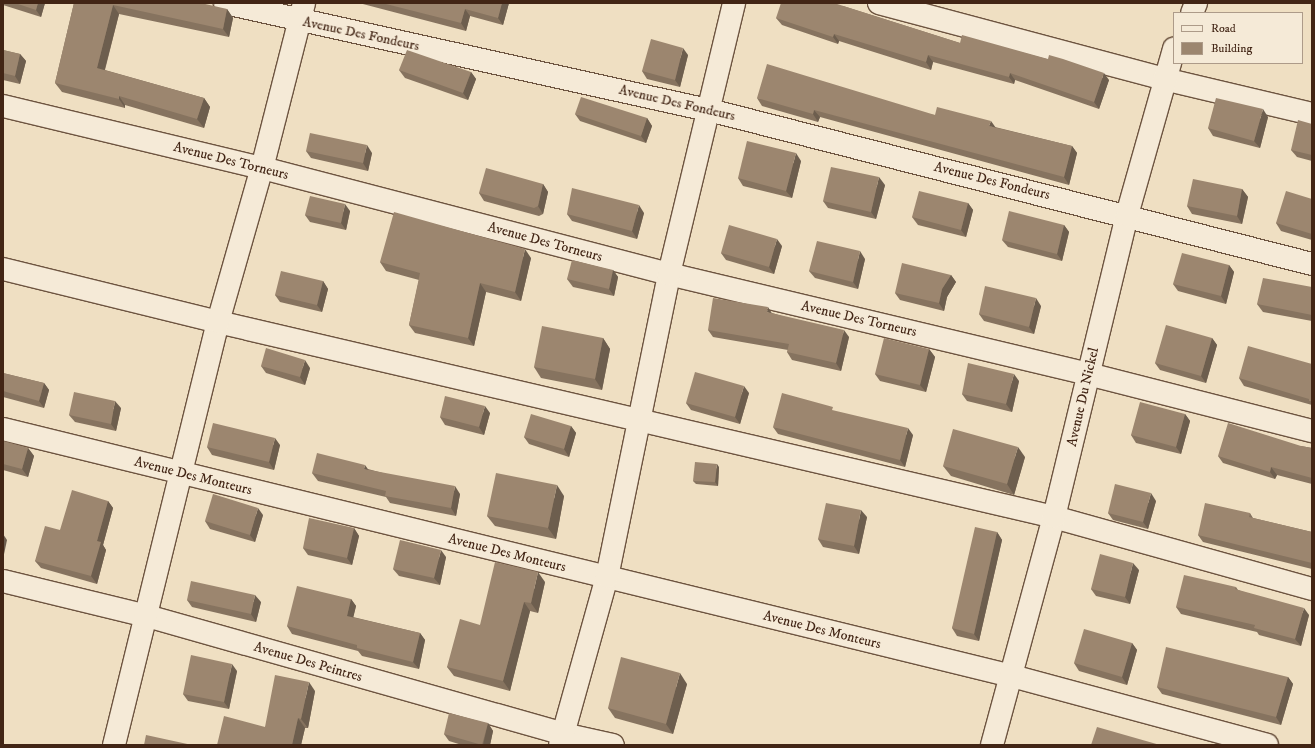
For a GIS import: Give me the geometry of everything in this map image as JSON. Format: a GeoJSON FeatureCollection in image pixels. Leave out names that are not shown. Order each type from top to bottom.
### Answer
{"type":"FeatureCollection","features":[{"type":"Feature","properties":{"kind":"street","name":"Avenue Des Fondeurs"},"geometry":{"type":"LineString","coordinates":[[225,3],[301,12],[709,110],[1127,215],[1312,264]]}},
{"type":"Feature","properties":{"kind":"street"},"geometry":{"type":"LineString","coordinates":[[562,739],[607,577],[669,274],[734,3]]}},
{"type":"Feature","properties":{"kind":"street"},"geometry":{"type":"LineString","coordinates":[[879,3],[1164,79],[1312,114]]}},
{"type":"Feature","properties":{"kind":"street"},"geometry":{"type":"LineString","coordinates":[[114,745],[147,616],[180,474],[218,322],[262,168],[301,12]]}},
{"type":"Feature","properties":{"kind":"street","name":"Avenue Du Nickel"},"geometry":{"type":"LineString","coordinates":[[992,745],[1054,517],[1127,215],[1164,79],[1173,52]]}},
{"type":"Feature","properties":{"kind":"street","name":"Avenue Des Torneurs"},"geometry":{"type":"LineString","coordinates":[[3,106],[262,168],[669,274],[1088,374],[1312,431]]}},
{"type":"Feature","properties":{"kind":"street"},"geometry":{"type":"LineString","coordinates":[[3,269],[218,322],[1054,517],[1312,589]]}},
{"type":"Feature","properties":{"kind":"street","name":"Avenue Des Monteurs"},"geometry":{"type":"LineString","coordinates":[[3,429],[180,474],[1012,676],[1267,745]]}},
{"type":"Feature","properties":{"kind":"street","name":"Avenue Des Peintres"},"geometry":{"type":"LineString","coordinates":[[3,581],[147,616],[562,739],[613,745]]}},
{"type":"Feature","properties":{"kind":"building"},"geometry":{"type":"Polygon","coordinates":[[[15,3],[38,3],[36,10],[15,3]]]}},
{"type":"Feature","properties":{"kind":"building"},"geometry":{"type":"Polygon","coordinates":[[[74,3],[201,3],[227,9],[223,29],[113,5],[97,68],[204,98],[197,119],[119,96],[119,99],[55,83],[74,3]]]}},
{"type":"Feature","properties":{"kind":"building"},"geometry":{"type":"Polygon","coordinates":[[[382,3],[502,3],[498,18],[465,9],[461,23],[382,3]]]}},
{"type":"Feature","properties":{"kind":"building"},"geometry":{"type":"Polygon","coordinates":[[[781,3],[834,3],[960,43],[962,35],[1048,59],[1049,55],[1104,73],[1094,102],[1010,73],[1009,77],[928,55],[926,62],[834,34],[833,37],[776,18],[781,3]]]}},
{"type":"Feature","properties":{"kind":"building"},"geometry":{"type":"Polygon","coordinates":[[[651,39],[683,48],[675,80],[642,71],[651,39]]]}},
{"type":"Feature","properties":{"kind":"building"},"geometry":{"type":"Polygon","coordinates":[[[3,50],[20,54],[15,76],[3,73],[3,50]]]}},
{"type":"Feature","properties":{"kind":"building"},"geometry":{"type":"Polygon","coordinates":[[[407,50],[471,72],[463,93],[399,70],[407,50]]]}},
{"type":"Feature","properties":{"kind":"building"},"geometry":{"type":"Polygon","coordinates":[[[767,64],[935,115],[937,107],[991,121],[989,126],[1072,146],[1064,177],[814,110],[813,114],[757,98],[767,64]]]}},
{"type":"Feature","properties":{"kind":"building"},"geometry":{"type":"Polygon","coordinates":[[[581,97],[647,118],[641,136],[575,114],[581,97]]]}},
{"type":"Feature","properties":{"kind":"building"},"geometry":{"type":"Polygon","coordinates":[[[1216,98],[1263,109],[1254,141],[1208,128],[1216,98]]]}},
{"type":"Feature","properties":{"kind":"building"},"geometry":{"type":"Polygon","coordinates":[[[1298,120],[1312,124],[1312,155],[1291,150],[1298,120]]]}},
{"type":"Feature","properties":{"kind":"building"},"geometry":{"type":"Polygon","coordinates":[[[310,133],[367,145],[363,163],[306,151],[310,133]]]}},
{"type":"Feature","properties":{"kind":"building"},"geometry":{"type":"Polygon","coordinates":[[[747,141],[796,153],[786,191],[738,178],[747,141]]]}},
{"type":"Feature","properties":{"kind":"building"},"geometry":{"type":"Polygon","coordinates":[[[831,167],[879,177],[871,212],[823,201],[831,167]]]}},
{"type":"Feature","properties":{"kind":"building"},"geometry":{"type":"Polygon","coordinates":[[[486,168],[543,184],[538,206],[534,208],[479,193],[486,168]]]}},
{"type":"Feature","properties":{"kind":"building"},"geometry":{"type":"Polygon","coordinates":[[[1193,179],[1242,189],[1237,216],[1187,206],[1193,179]]]}},
{"type":"Feature","properties":{"kind":"building"},"geometry":{"type":"Polygon","coordinates":[[[572,188],[639,205],[632,231],[567,214],[572,188]]]}},
{"type":"Feature","properties":{"kind":"building"},"geometry":{"type":"Polygon","coordinates":[[[919,191],[968,203],[961,230],[912,217],[919,191]]]}},
{"type":"Feature","properties":{"kind":"building"},"geometry":{"type":"Polygon","coordinates":[[[1286,191],[1312,199],[1312,234],[1276,223],[1286,191]]]}},
{"type":"Feature","properties":{"kind":"building"},"geometry":{"type":"Polygon","coordinates":[[[310,196],[345,204],[341,223],[305,215],[310,196]]]}},
{"type":"Feature","properties":{"kind":"building"},"geometry":{"type":"Polygon","coordinates":[[[1009,211],[1064,225],[1057,254],[1002,240],[1009,211]]]}},
{"type":"Feature","properties":{"kind":"building"},"geometry":{"type":"Polygon","coordinates":[[[394,212],[525,249],[515,292],[480,283],[468,338],[409,325],[420,273],[380,262],[394,212]]]}},
{"type":"Feature","properties":{"kind":"building"},"geometry":{"type":"Polygon","coordinates":[[[729,225],[777,239],[769,267],[721,253],[729,225]]]}},
{"type":"Feature","properties":{"kind":"building"},"geometry":{"type":"Polygon","coordinates":[[[817,241],[860,251],[853,282],[809,271],[817,241]]]}},
{"type":"Feature","properties":{"kind":"building"},"geometry":{"type":"Polygon","coordinates":[[[1182,253],[1229,265],[1221,296],[1173,284],[1182,253]]]}},
{"type":"Feature","properties":{"kind":"building"},"geometry":{"type":"Polygon","coordinates":[[[572,260],[613,270],[609,289],[567,279],[572,260]]]}},
{"type":"Feature","properties":{"kind":"building"},"geometry":{"type":"Polygon","coordinates":[[[902,263],[951,275],[942,289],[939,303],[895,293],[902,263]]]}},
{"type":"Feature","properties":{"kind":"building"},"geometry":{"type":"Polygon","coordinates":[[[281,271],[323,281],[317,305],[275,295],[281,271]]]}},
{"type":"Feature","properties":{"kind":"building"},"geometry":{"type":"Polygon","coordinates":[[[1263,278],[1312,287],[1312,315],[1257,304],[1263,278]]]}},
{"type":"Feature","properties":{"kind":"building"},"geometry":{"type":"Polygon","coordinates":[[[985,286],[1036,298],[1029,327],[979,314],[985,286]]]}},
{"type":"Feature","properties":{"kind":"building"},"geometry":{"type":"Polygon","coordinates":[[[713,298],[768,307],[767,312],[844,330],[836,363],[787,352],[789,344],[708,330],[713,298]]]}},
{"type":"Feature","properties":{"kind":"building"},"geometry":{"type":"Polygon","coordinates":[[[1166,325],[1212,338],[1201,376],[1155,363],[1166,325]]]}},
{"type":"Feature","properties":{"kind":"building"},"geometry":{"type":"Polygon","coordinates":[[[542,326],[603,338],[595,379],[534,367],[542,326]]]}},
{"type":"Feature","properties":{"kind":"building"},"geometry":{"type":"Polygon","coordinates":[[[884,338],[929,349],[920,385],[875,374],[884,338]]]}},
{"type":"Feature","properties":{"kind":"building"},"geometry":{"type":"Polygon","coordinates":[[[1248,346],[1312,364],[1312,401],[1239,378],[1248,346]]]}},
{"type":"Feature","properties":{"kind":"building"},"geometry":{"type":"Polygon","coordinates":[[[266,348],[305,360],[300,377],[261,366],[266,348]]]}},
{"type":"Feature","properties":{"kind":"building"},"geometry":{"type":"Polygon","coordinates":[[[968,363],[1014,374],[1006,404],[962,394],[968,363]]]}},
{"type":"Feature","properties":{"kind":"building"},"geometry":{"type":"Polygon","coordinates":[[[695,372],[744,386],[735,417],[686,403],[695,372]]]}},
{"type":"Feature","properties":{"kind":"building"},"geometry":{"type":"Polygon","coordinates":[[[3,373],[44,383],[39,401],[3,391],[3,373]]]}},
{"type":"Feature","properties":{"kind":"building"},"geometry":{"type":"Polygon","coordinates":[[[74,392],[115,401],[111,424],[69,415],[74,392]]]}},
{"type":"Feature","properties":{"kind":"building"},"geometry":{"type":"Polygon","coordinates":[[[782,393],[833,407],[832,410],[908,428],[900,460],[773,427],[782,393]]]}},
{"type":"Feature","properties":{"kind":"building"},"geometry":{"type":"Polygon","coordinates":[[[445,396],[485,406],[479,427],[440,417],[445,396]]]}},
{"type":"Feature","properties":{"kind":"building"},"geometry":{"type":"Polygon","coordinates":[[[1140,402],[1185,414],[1176,447],[1131,435],[1140,402]]]}},
{"type":"Feature","properties":{"kind":"building"},"geometry":{"type":"Polygon","coordinates":[[[531,414],[571,426],[564,449],[524,437],[531,414]]]}},
{"type":"Feature","properties":{"kind":"building"},"geometry":{"type":"Polygon","coordinates":[[[213,423],[275,438],[269,462],[207,447],[213,423]]]}},
{"type":"Feature","properties":{"kind":"building"},"geometry":{"type":"Polygon","coordinates":[[[1228,423],[1301,446],[1312,448],[1312,478],[1271,467],[1270,472],[1218,456],[1228,423]]]}},
{"type":"Feature","properties":{"kind":"building"},"geometry":{"type":"Polygon","coordinates":[[[953,429],[1018,447],[1007,484],[943,466],[953,429]]]}},
{"type":"Feature","properties":{"kind":"building"},"geometry":{"type":"Polygon","coordinates":[[[3,441],[28,448],[22,469],[3,464],[3,441]]]}},
{"type":"Feature","properties":{"kind":"building"},"geometry":{"type":"Polygon","coordinates":[[[317,453],[365,465],[364,469],[455,486],[451,508],[385,496],[386,491],[312,473],[317,453]]]}},
{"type":"Feature","properties":{"kind":"building"},"geometry":{"type":"Polygon","coordinates":[[[695,462],[717,464],[715,482],[693,481],[695,462]]]}},
{"type":"Feature","properties":{"kind":"building"},"geometry":{"type":"Polygon","coordinates":[[[496,473],[557,485],[548,528],[487,516],[496,473]]]}},
{"type":"Feature","properties":{"kind":"building"},"geometry":{"type":"Polygon","coordinates":[[[1115,484],[1151,493],[1143,522],[1108,513],[1115,484]]]}},
{"type":"Feature","properties":{"kind":"building"},"geometry":{"type":"Polygon","coordinates":[[[72,490],[108,501],[97,541],[101,542],[91,576],[35,561],[45,526],[60,530],[72,490]]]}},
{"type":"Feature","properties":{"kind":"building"},"geometry":{"type":"Polygon","coordinates":[[[213,494],[258,508],[250,535],[205,521],[213,494]]]}},
{"type":"Feature","properties":{"kind":"building"},"geometry":{"type":"Polygon","coordinates":[[[826,503],[861,510],[854,546],[818,539],[826,503]]]}},
{"type":"Feature","properties":{"kind":"building"},"geometry":{"type":"Polygon","coordinates":[[[1205,503],[1250,513],[1249,517],[1312,532],[1312,563],[1198,535],[1205,503]]]}},
{"type":"Feature","properties":{"kind":"building"},"geometry":{"type":"Polygon","coordinates":[[[309,518],[354,528],[347,558],[303,548],[309,518]]]}},
{"type":"Feature","properties":{"kind":"building"},"geometry":{"type":"Polygon","coordinates":[[[975,527],[997,532],[974,634],[952,628],[975,527]]]}},
{"type":"Feature","properties":{"kind":"building"},"geometry":{"type":"Polygon","coordinates":[[[400,540],[441,550],[434,578],[393,569],[400,540]]]}},
{"type":"Feature","properties":{"kind":"building"},"geometry":{"type":"Polygon","coordinates":[[[1100,554],[1133,563],[1125,597],[1091,589],[1100,554]]]}},
{"type":"Feature","properties":{"kind":"building"},"geometry":{"type":"Polygon","coordinates":[[[495,562],[538,572],[531,603],[524,602],[503,681],[447,667],[460,619],[480,625],[495,562]]]}},
{"type":"Feature","properties":{"kind":"building"},"geometry":{"type":"Polygon","coordinates":[[[1184,575],[1236,587],[1235,589],[1304,608],[1295,639],[1254,628],[1255,625],[1176,607],[1184,575]]]}},
{"type":"Feature","properties":{"kind":"building"},"geometry":{"type":"Polygon","coordinates":[[[191,581],[255,595],[251,614],[187,600],[191,581]]]}},
{"type":"Feature","properties":{"kind":"building"},"geometry":{"type":"Polygon","coordinates":[[[297,586],[351,599],[347,616],[420,633],[413,662],[357,648],[357,645],[287,626],[297,586]]]}},
{"type":"Feature","properties":{"kind":"building"},"geometry":{"type":"Polygon","coordinates":[[[1084,629],[1132,643],[1122,677],[1074,663],[1084,629]]]}},
{"type":"Feature","properties":{"kind":"building"},"geometry":{"type":"Polygon","coordinates":[[[1166,647],[1288,677],[1276,717],[1157,687],[1166,647]]]}},
{"type":"Feature","properties":{"kind":"building"},"geometry":{"type":"Polygon","coordinates":[[[191,655],[232,664],[224,702],[183,694],[191,655]]]}},
{"type":"Feature","properties":{"kind":"building"},"geometry":{"type":"Polygon","coordinates":[[[621,657],[680,673],[666,724],[608,708],[621,657]]]}},
{"type":"Feature","properties":{"kind":"building"},"geometry":{"type":"Polygon","coordinates":[[[275,675],[309,682],[301,719],[298,718],[292,745],[217,745],[224,716],[265,727],[275,675]]]}},
{"type":"Feature","properties":{"kind":"building"},"geometry":{"type":"Polygon","coordinates":[[[449,713],[488,723],[482,745],[444,734],[449,713]]]}},
{"type":"Feature","properties":{"kind":"building"},"geometry":{"type":"Polygon","coordinates":[[[1097,727],[1160,745],[1091,745],[1097,727]]]}},
{"type":"Feature","properties":{"kind":"building"},"geometry":{"type":"Polygon","coordinates":[[[146,735],[192,745],[144,745],[146,735]]]}}]}
